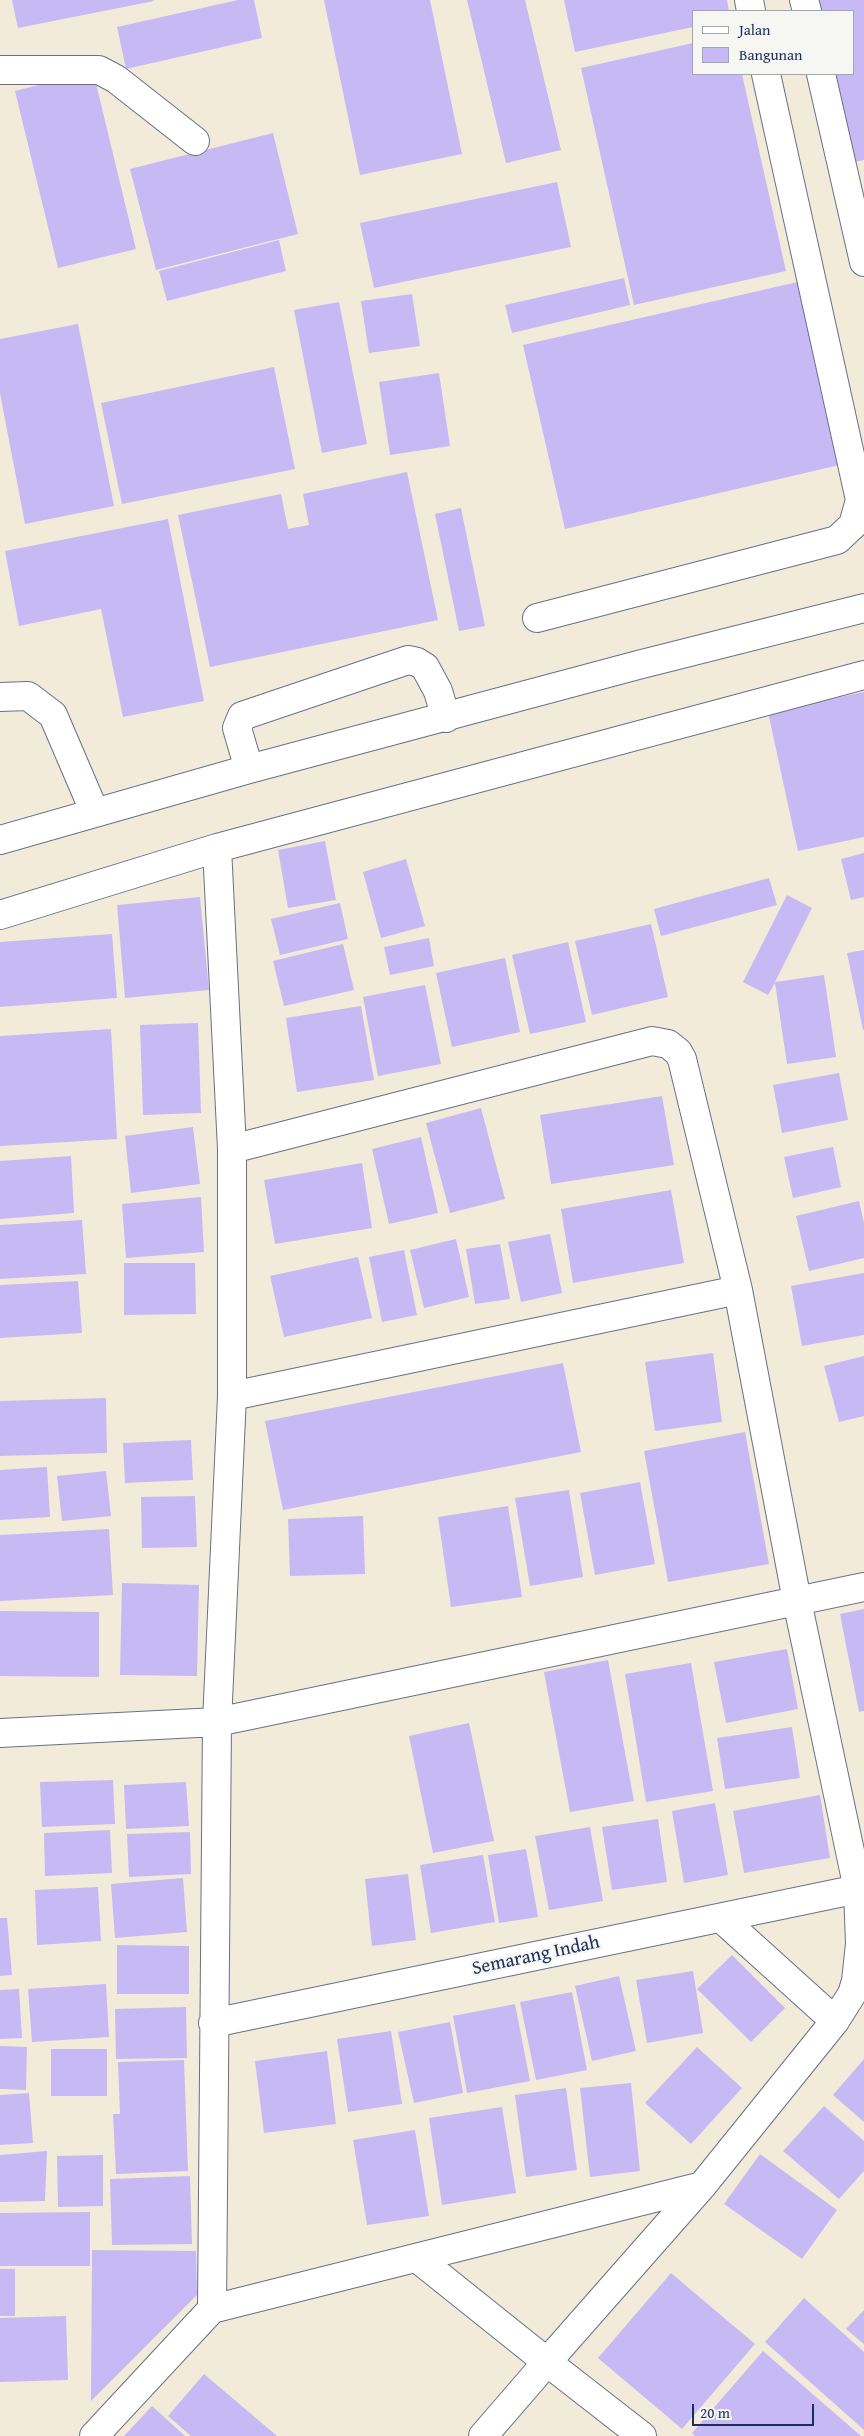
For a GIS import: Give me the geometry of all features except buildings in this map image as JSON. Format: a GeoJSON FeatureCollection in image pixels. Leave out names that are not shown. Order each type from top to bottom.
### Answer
{"type":"FeatureCollection","features":[{"type":"Feature","properties":{"kind":"street"},"geometry":{"type":"LineString","coordinates":[[0,70],[98,70],[116,79],[196,141]]}},
{"type":"Feature","properties":{"kind":"street"},"geometry":{"type":"LineString","coordinates":[[537,618],[837,540],[853,525],[860,500],[766,75]]}},
{"type":"Feature","properties":{"kind":"street"},"geometry":{"type":"LineString","coordinates":[[821,75],[864,262]]}},
{"type":"Feature","properties":{"kind":"street"},"geometry":{"type":"LineString","coordinates":[[0,840],[249,770],[638,665],[864,608]]}},
{"type":"Feature","properties":{"kind":"street"},"geometry":{"type":"LineString","coordinates":[[249,770],[237,728],[242,716],[408,660],[417,662],[425,667],[438,691],[446,718]]}},
{"type":"Feature","properties":{"kind":"street"},"geometry":{"type":"LineString","coordinates":[[0,915],[216,848],[864,675]]}},
{"type":"Feature","properties":{"kind":"street"},"geometry":{"type":"LineString","coordinates":[[0,697],[28,696],[53,715],[95,813]]}},
{"type":"Feature","properties":{"kind":"street"},"geometry":{"type":"LineString","coordinates":[[212,2309],[217,1722],[232,1396],[232,1149],[216,848]]}},
{"type":"Feature","properties":{"kind":"street"},"geometry":{"type":"LineString","coordinates":[[232,1149],[643,1044],[661,1042],[673,1047],[682,1059],[738,1290],[797,1601],[858,1889],[860,1944],[856,1982],[852,1994],[835,2020],[702,2186],[483,2436]]}},
{"type":"Feature","properties":{"kind":"street"},"geometry":{"type":"LineString","coordinates":[[232,1396],[738,1290]]}},
{"type":"Feature","properties":{"kind":"street"},"geometry":{"type":"LineString","coordinates":[[0,1733],[217,1722],[864,1587]]}},
{"type":"Feature","properties":{"kind":"street","name":"Semarang Indah"},"geometry":{"type":"LineString","coordinates":[[213,2023],[858,1889]]}},
{"type":"Feature","properties":{"kind":"street"},"geometry":{"type":"LineString","coordinates":[[721,1918],[835,2020]]}},
{"type":"Feature","properties":{"kind":"street"},"geometry":{"type":"LineString","coordinates":[[94,2436],[212,2309],[702,2186]]}},
{"type":"Feature","properties":{"kind":"street"},"geometry":{"type":"LineString","coordinates":[[417,2258],[642,2436]]}}]}
